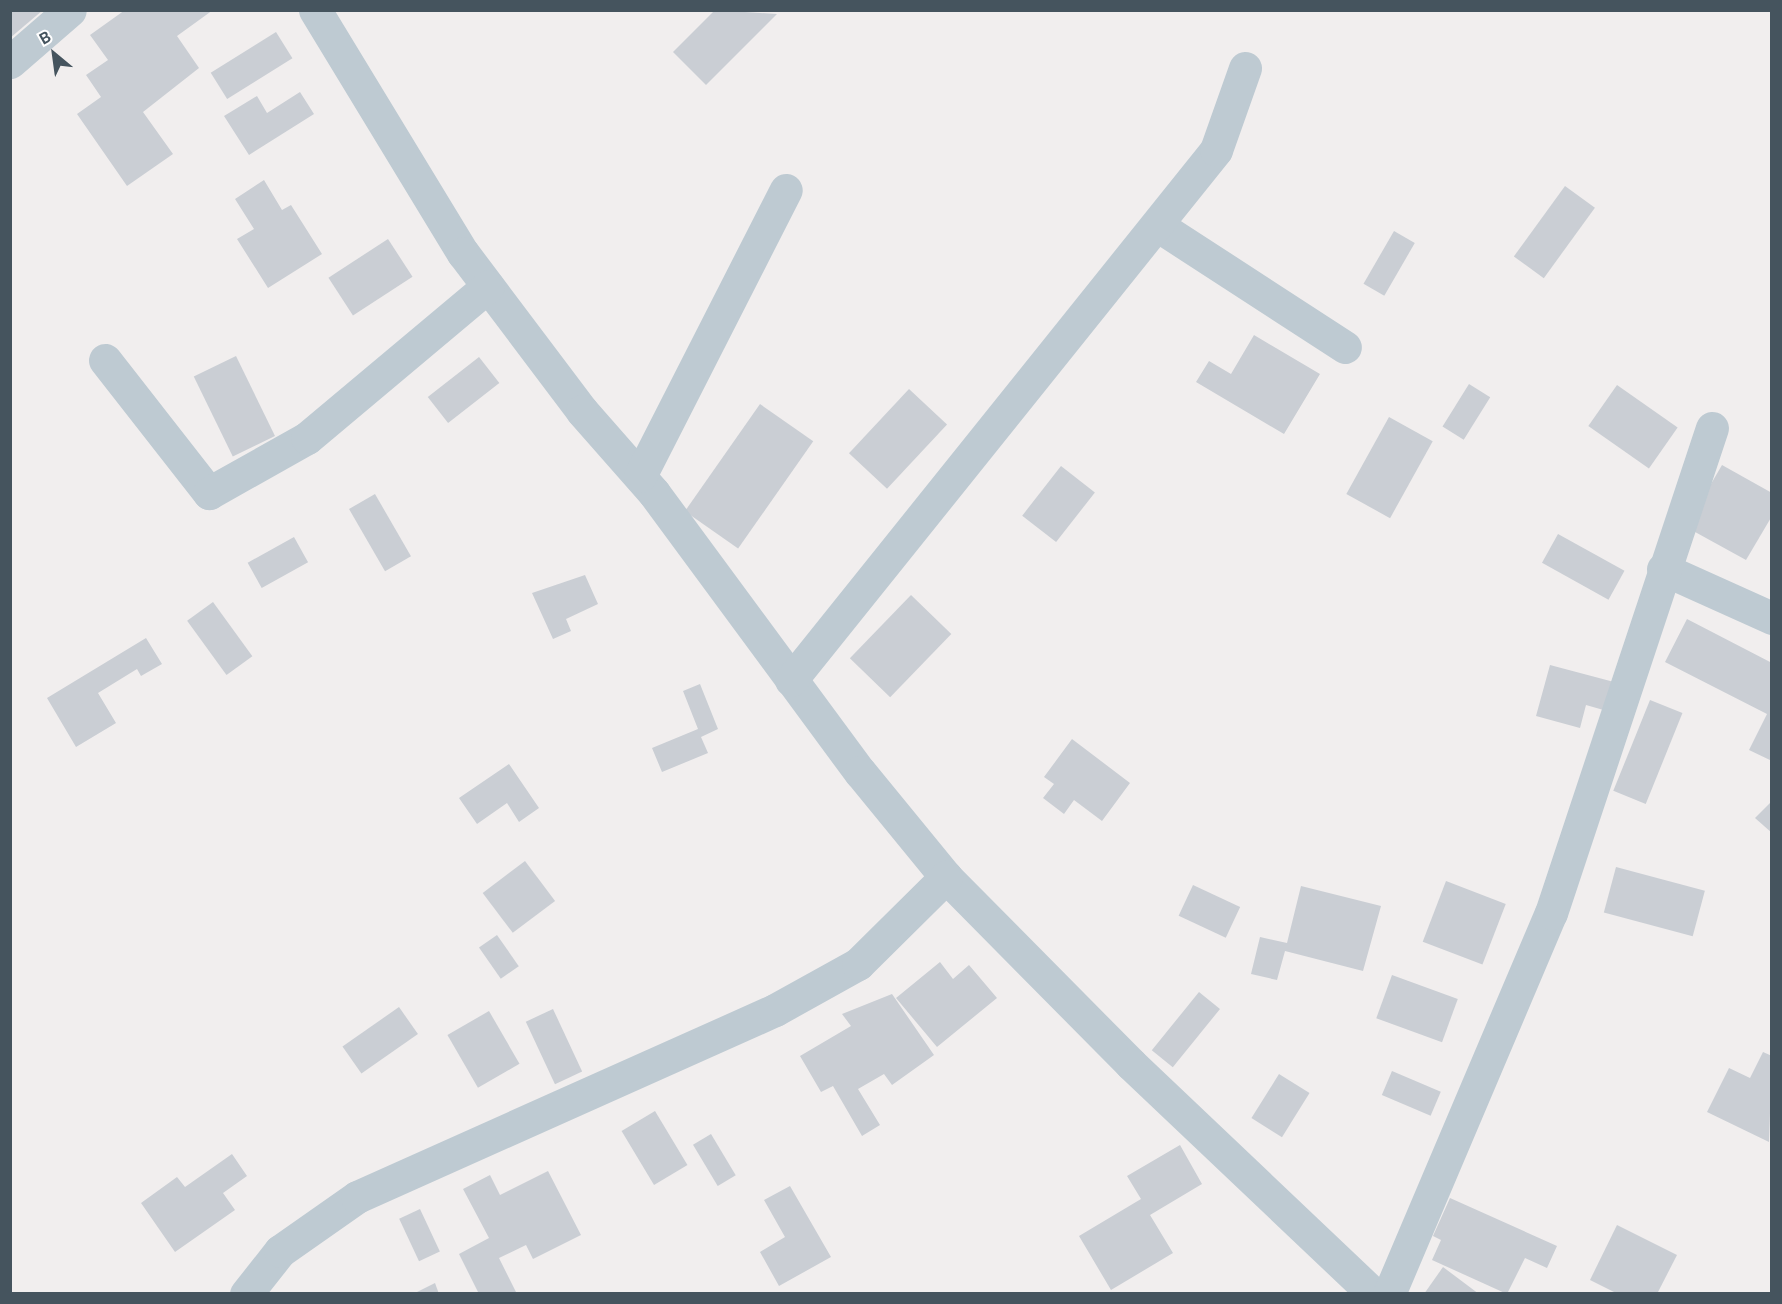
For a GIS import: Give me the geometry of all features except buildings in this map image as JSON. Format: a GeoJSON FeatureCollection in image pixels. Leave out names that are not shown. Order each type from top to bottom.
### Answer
{"type":"FeatureCollection","features":[{"type":"Feature","properties":{"kind":"street"},"geometry":{"type":"LineString","coordinates":[[10,62],[70,10]]}},
{"type":"Feature","properties":{"kind":"street"},"geometry":{"type":"LineString","coordinates":[[315,10],[417,183],[488,286],[582,411],[640,476],[791,680],[946,877],[1131,1064],[1373,1293]]}},
{"type":"Feature","properties":{"kind":"street"},"geometry":{"type":"LineString","coordinates":[[791,680],[1216,150],[1245,68]]}},
{"type":"Feature","properties":{"kind":"street"},"geometry":{"type":"LineString","coordinates":[[640,476],[786,190]]}},
{"type":"Feature","properties":{"kind":"street"},"geometry":{"type":"LineString","coordinates":[[1157,225],[1345,347]]}},
{"type":"Feature","properties":{"kind":"street"},"geometry":{"type":"LineString","coordinates":[[105,360],[209,493],[307,438],[488,286]]}},
{"type":"Feature","properties":{"kind":"street"},"geometry":{"type":"LineString","coordinates":[[1389,1293],[1551,913],[1663,569],[1712,428]]}},
{"type":"Feature","properties":{"kind":"street"},"geometry":{"type":"LineString","coordinates":[[1663,569],[1772,618]]}},
{"type":"Feature","properties":{"kind":"street"},"geometry":{"type":"LineString","coordinates":[[246,1293],[280,1251],[357,1197],[775,1010],[858,964],[946,877]]}}]}
